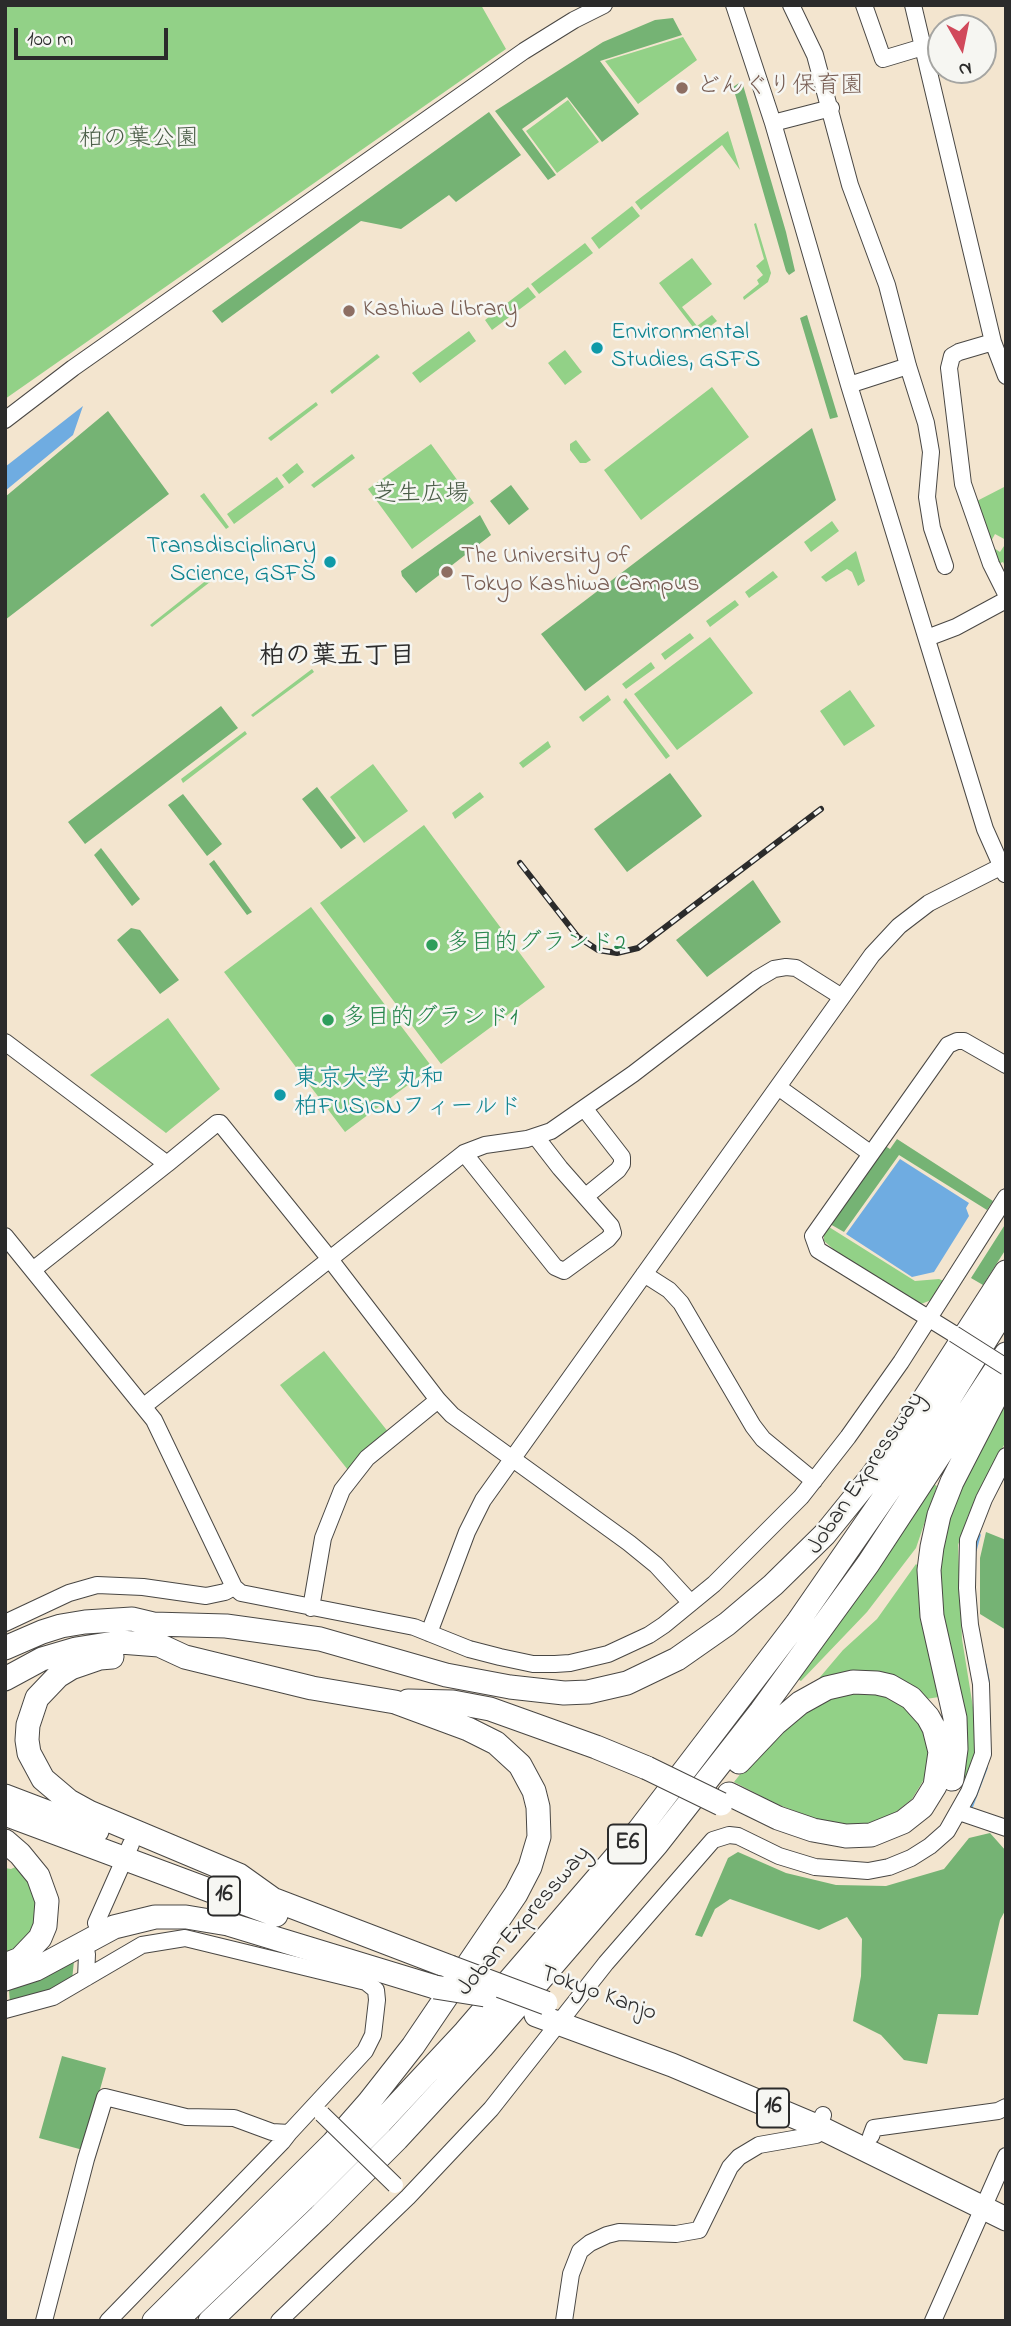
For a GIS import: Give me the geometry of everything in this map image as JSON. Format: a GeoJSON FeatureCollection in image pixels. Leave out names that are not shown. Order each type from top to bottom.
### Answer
{"type":"FeatureCollection","features":[{"type":"Feature","properties":{"kind":"highway"},"geometry":{"type":"LineString","coordinates":[[5,1648],[41,1632],[85,1622],[132,1619],[153,1624],[226,1626],[320,1639],[446,1675],[545,1692],[588,1692],[627,1683],[677,1659],[704,1641],[774,1584],[800,1559],[845,1509],[897,1441],[1006,1272]]}},
{"type":"Feature","properties":{"kind":"highway","name":"Joban Expressway"},"geometry":{"type":"LineString","coordinates":[[176,2321],[381,2122],[533,1955],[639,1830],[741,1699],[804,1612],[923,1441],[1006,1307]]}},
{"type":"Feature","properties":{"kind":"highway","name":"Joban Expressway"},"geometry":{"type":"LineString","coordinates":[[210,2321],[397,2139],[562,1956],[665,1834],[769,1700],[868,1564],[1006,1354]]}},
{"type":"Feature","properties":{"kind":"highway"},"geometry":{"type":"LineString","coordinates":[[446,1675],[651,1763],[725,1799],[792,1837],[819,1845],[857,1849],[889,1844],[904,1838],[929,1818],[951,1783],[955,1718],[932,1616],[929,1570],[939,1515],[951,1482],[1006,1378]]}},
{"type":"Feature","properties":{"kind":"highway"},"geometry":{"type":"LineString","coordinates":[[5,1667],[40,1649],[64,1641],[153,1624]]}},
{"type":"Feature","properties":{"kind":"highway"},"geometry":{"type":"LineString","coordinates":[[5,1679],[51,1656],[99,1645],[120,1642],[159,1644],[185,1657],[312,1688],[395,1702],[443,1702],[490,1709],[651,1763]]}},
{"type":"Feature","properties":{"kind":"highway"},"geometry":{"type":"LineString","coordinates":[[185,1657],[100,1658],[71,1668],[58,1676],[37,1698],[31,1712],[27,1726],[29,1754],[43,1779],[69,1801],[89,1812],[239,1875],[274,1900]]}},
{"type":"Feature","properties":{"kind":"highway"},"geometry":{"type":"LineString","coordinates":[[562,1956],[665,1851],[754,1746],[787,1713],[815,1694],[827,1688],[853,1682],[890,1686],[911,1698],[920,1707],[928,1717],[938,1740],[940,1764],[935,1786],[922,1807],[904,1822],[871,1835],[846,1836],[813,1830],[725,1799]]}},
{"type":"Feature","properties":{"kind":"highway"},"geometry":{"type":"LineString","coordinates":[[154,2321],[279,2198],[369,2102],[413,2046],[516,1894],[530,1867],[538,1837],[538,1807],[534,1791],[520,1765],[496,1744],[475,1732],[395,1702]]}},
{"type":"Feature","properties":{"kind":"highway","name":"Tokyo Kanjo"},"geometry":{"type":"LineString","coordinates":[[5,1796],[128,1851],[485,1995],[552,2013]]}},
{"type":"Feature","properties":{"kind":"highway","name":"Tokyo Kanjo"},"geometry":{"type":"LineString","coordinates":[[5,1814],[128,1851],[274,1900],[443,1978],[685,2056],[993,2202]]}},
{"type":"Feature","properties":{"kind":"highway"},"geometry":{"type":"LineString","coordinates":[[5,1965],[30,1951],[45,1926],[47,1901],[44,1888],[18,1852]]}},
{"type":"Feature","properties":{"kind":"highway"},"geometry":{"type":"LineString","coordinates":[[5,1979],[36,1969],[114,1927],[155,1917],[178,1917],[228,1924],[443,1978]]}},
{"type":"Feature","properties":{"kind":"highway","name":"Tokyo Kanjo"},"geometry":{"type":"LineString","coordinates":[[821,2121],[871,2136],[993,2202],[1006,2219]]}},
{"type":"Feature","properties":{"kind":"street"},"geometry":{"type":"LineString","coordinates":[[5,420],[73,369],[524,51],[604,5]]}},
{"type":"Feature","properties":{"kind":"street"},"geometry":{"type":"LineString","coordinates":[[429,1633],[467,1532],[483,1500],[872,955],[914,914],[944,894],[1004,869],[985,829],[849,385],[773,123],[734,5]]}},
{"type":"Feature","properties":{"kind":"street"},"geometry":{"type":"LineString","coordinates":[[791,5],[815,55],[850,185],[887,285],[926,423],[931,452],[928,497],[932,527],[945,566]]}},
{"type":"Feature","properties":{"kind":"street"},"geometry":{"type":"LineString","coordinates":[[864,5],[883,59],[923,47]]}},
{"type":"Feature","properties":{"kind":"street"},"geometry":{"type":"LineString","coordinates":[[913,5],[993,342],[1006,376]]}},
{"type":"Feature","properties":{"kind":"street"},"geometry":{"type":"LineString","coordinates":[[773,123],[831,108]]}},
{"type":"Feature","properties":{"kind":"street"},"geometry":{"type":"LineString","coordinates":[[993,342],[952,356],[949,368],[962,484],[991,564],[1006,594]]}},
{"type":"Feature","properties":{"kind":"street"},"geometry":{"type":"LineString","coordinates":[[849,385],[908,366]]}},
{"type":"Feature","properties":{"kind":"street"},"geometry":{"type":"LineString","coordinates":[[927,638],[956,627],[1006,600]]}},
{"type":"Feature","properties":{"kind":"street"},"geometry":{"type":"LineString","coordinates":[[144,1406],[464,1153],[485,1145],[536,1137],[551,1131],[633,1074],[757,979],[774,970],[796,968],[842,998]]}},
{"type":"Feature","properties":{"kind":"street"},"geometry":{"type":"LineString","coordinates":[[1006,1065],[964,1041],[948,1045],[813,1236],[817,1250],[1006,1367]]}},
{"type":"Feature","properties":{"kind":"street"},"geometry":{"type":"LineString","coordinates":[[9,1051],[167,1164]]}},
{"type":"Feature","properties":{"kind":"street"},"geometry":{"type":"LineString","coordinates":[[778,1087],[870,1153]]}},
{"type":"Feature","properties":{"kind":"street"},"geometry":{"type":"LineString","coordinates":[[584,1108],[622,1157],[618,1170],[586,1196]]}},
{"type":"Feature","properties":{"kind":"street"},"geometry":{"type":"LineString","coordinates":[[34,1269],[220,1123],[438,1400],[462,1424],[629,1543],[656,1565],[691,1603]]}},
{"type":"Feature","properties":{"kind":"street"},"geometry":{"type":"LineString","coordinates":[[464,1153],[546,1257],[561,1272],[568,1270],[608,1239],[612,1233],[611,1226],[536,1137]]}},
{"type":"Feature","properties":{"kind":"street"},"geometry":{"type":"LineString","coordinates":[[5,1236],[154,1420],[234,1587],[251,1596],[386,1621],[500,1657],[533,1664],[570,1663],[626,1647],[664,1625],[768,1531],[814,1481],[901,1362],[1006,1197]]}},
{"type":"Feature","properties":{"kind":"street"},"geometry":{"type":"LineString","coordinates":[[644,1274],[670,1290],[681,1303],[743,1412],[758,1432],[814,1481]]}},
{"type":"Feature","properties":{"kind":"street"},"geometry":{"type":"LineString","coordinates":[[311,1608],[323,1538],[342,1490],[367,1458],[438,1400]]}},
{"type":"Feature","properties":{"kind":"street"},"geometry":{"type":"LineString","coordinates":[[278,2321],[408,2197],[491,2109],[552,2013],[704,1849],[720,1837],[738,1836],[779,1856],[815,1867],[840,1871],[868,1871],[900,1864],[922,1852],[947,1831],[959,1812],[980,1765],[982,1754],[981,1684],[973,1647],[967,1588],[968,1540],[984,1499],[1006,1456]]}},
{"type":"Feature","properties":{"kind":"street"},"geometry":{"type":"LineString","coordinates":[[5,1623],[69,1593],[97,1585],[143,1587],[206,1596],[234,1587]]}},
{"type":"Feature","properties":{"kind":"street"},"geometry":{"type":"LineString","coordinates":[[959,1812],[1006,1828]]}},
{"type":"Feature","properties":{"kind":"street"},"geometry":{"type":"LineString","coordinates":[[96,1923],[128,1851]]}},
{"type":"Feature","properties":{"kind":"street"},"geometry":{"type":"LineString","coordinates":[[5,2010],[53,1997],[142,1945],[185,1938],[366,1982],[376,1990],[373,2035],[365,2050],[318,2110],[289,2133],[108,2321]]}},
{"type":"Feature","properties":{"kind":"street"},"geometry":{"type":"LineString","coordinates":[[86,1978],[87,1954]]}},
{"type":"Feature","properties":{"kind":"street"},"geometry":{"type":"LineString","coordinates":[[44,2321],[105,2097],[186,2117],[234,2118],[272,2132],[289,2133]]}},
{"type":"Feature","properties":{"kind":"street"},"geometry":{"type":"LineString","coordinates":[[871,2136],[874,2128],[999,2111],[1006,2107]]}},
{"type":"Feature","properties":{"kind":"street"},"geometry":{"type":"LineString","coordinates":[[318,2110],[408,2197]]}},
{"type":"Feature","properties":{"kind":"street"},"geometry":{"type":"LineString","coordinates":[[564,2321],[571,2274],[580,2251],[590,2243],[620,2232],[676,2234],[699,2230],[730,2167],[739,2157],[759,2145],[816,2135],[821,2121]]}},
{"type":"Feature","properties":{"kind":"street"},"geometry":{"type":"LineString","coordinates":[[933,2321],[993,2202],[1006,2156]]}},
{"type":"Feature","properties":{"kind":"green space","name":"柏の葉公園"},"geometry":{"type":"Polygon","coordinates":[[[5,5],[481,5],[506,49],[5,399],[5,5]]]}},
{"type":"Feature","properties":{"kind":"green space"},"geometry":{"type":"Polygon","coordinates":[[[673,18],[682,35],[600,61],[639,114],[602,142],[567,97],[522,129],[556,175],[548,180],[495,111],[603,42],[655,20],[673,18]]]}},
{"type":"Feature","properties":{"kind":"green space"},"geometry":{"type":"Polygon","coordinates":[[[683,37],[697,60],[638,104],[605,61],[683,37]]]}},
{"type":"Feature","properties":{"kind":"green space"},"geometry":{"type":"Polygon","coordinates":[[[739,83],[743,85],[786,232],[795,271],[789,275],[733,87],[739,83]]]}},
{"type":"Feature","properties":{"kind":"green space"},"geometry":{"type":"Polygon","coordinates":[[[568,100],[599,142],[557,173],[526,131],[568,100]]]}},
{"type":"Feature","properties":{"kind":"green space"},"geometry":{"type":"Polygon","coordinates":[[[489,112],[521,155],[456,202],[449,195],[401,229],[361,221],[222,323],[212,311],[489,112]]]}},
{"type":"Feature","properties":{"kind":"green space"},"geometry":{"type":"Polygon","coordinates":[[[728,131],[740,170],[722,145],[641,210],[635,202],[728,131]]]}},
{"type":"Feature","properties":{"kind":"green space"},"geometry":{"type":"Polygon","coordinates":[[[632,206],[640,216],[599,249],[591,238],[632,206]]]}},
{"type":"Feature","properties":{"kind":"green space"},"geometry":{"type":"Polygon","coordinates":[[[756,223],[771,273],[768,282],[744,300],[743,297],[759,284],[757,280],[763,275],[756,266],[764,259],[754,224],[756,223]]]}},
{"type":"Feature","properties":{"kind":"green space"},"geometry":{"type":"Polygon","coordinates":[[[585,243],[593,253],[539,294],[531,284],[585,243]]]}},
{"type":"Feature","properties":{"kind":"green space"},"geometry":{"type":"Polygon","coordinates":[[[692,258],[712,284],[682,307],[697,326],[712,315],[717,321],[699,335],[659,283],[692,258]]]}},
{"type":"Feature","properties":{"kind":"green space"},"geometry":{"type":"Polygon","coordinates":[[[528,287],[536,297],[492,330],[485,320],[528,287]]]}},
{"type":"Feature","properties":{"kind":"green space"},"geometry":{"type":"Polygon","coordinates":[[[807,315],[838,417],[830,419],[800,318],[807,315]]]}},
{"type":"Feature","properties":{"kind":"green space"},"geometry":{"type":"Polygon","coordinates":[[[469,331],[476,341],[420,383],[412,373],[469,331]]]}},
{"type":"Feature","properties":{"kind":"green space"},"geometry":{"type":"Polygon","coordinates":[[[565,350],[582,372],[565,385],[548,363],[565,350]]]}},
{"type":"Feature","properties":{"kind":"green space"},"geometry":{"type":"Polygon","coordinates":[[[377,354],[380,357],[332,394],[330,391],[377,354]]]}},
{"type":"Feature","properties":{"kind":"green space"},"geometry":{"type":"Polygon","coordinates":[[[712,387],[749,437],[641,520],[604,470],[712,387]]]}},
{"type":"Feature","properties":{"kind":"green space"},"geometry":{"type":"Polygon","coordinates":[[[316,402],[318,405],[271,441],[268,438],[316,402]]]}},
{"type":"Feature","properties":{"kind":"green space"},"geometry":{"type":"Polygon","coordinates":[[[108,411],[169,494],[5,620],[5,497],[108,411]]]}},
{"type":"Feature","properties":{"kind":"green space"},"geometry":{"type":"Polygon","coordinates":[[[812,428],[836,500],[585,691],[541,634],[812,428]]]}},
{"type":"Feature","properties":{"kind":"green space"},"geometry":{"type":"Polygon","coordinates":[[[576,440],[591,460],[586,463],[580,463],[570,450],[570,444],[576,440]]]}},
{"type":"Feature","properties":{"kind":"green space","name":"芝生広場"},"geometry":{"type":"Polygon","coordinates":[[[431,444],[474,503],[412,549],[368,489],[431,444]]]}},
{"type":"Feature","properties":{"kind":"green space"},"geometry":{"type":"Polygon","coordinates":[[[352,454],[355,458],[314,488],[311,485],[352,454]]]}},
{"type":"Feature","properties":{"kind":"green space"},"geometry":{"type":"Polygon","coordinates":[[[297,463],[304,472],[289,484],[282,475],[297,463]]]}},
{"type":"Feature","properties":{"kind":"green space"},"geometry":{"type":"Polygon","coordinates":[[[277,477],[284,487],[234,524],[227,514],[277,477]]]}},
{"type":"Feature","properties":{"kind":"green space"},"geometry":{"type":"Polygon","coordinates":[[[511,485],[529,509],[509,525],[490,501],[511,485]]]}},
{"type":"Feature","properties":{"kind":"green space"},"geometry":{"type":"Polygon","coordinates":[[[1006,486],[1006,540],[995,534],[989,545],[1000,552],[1006,543],[1006,568],[1003,562],[995,565],[973,503],[1006,486]]]}},
{"type":"Feature","properties":{"kind":"green space"},"geometry":{"type":"Polygon","coordinates":[[[204,493],[229,527],[226,529],[200,496],[204,493]]]}},
{"type":"Feature","properties":{"kind":"green space"},"geometry":{"type":"Polygon","coordinates":[[[480,515],[491,535],[416,593],[401,571],[480,515]]]}},
{"type":"Feature","properties":{"kind":"green space"},"geometry":{"type":"Polygon","coordinates":[[[832,521],[839,531],[811,552],[804,542],[832,521]]]}},
{"type":"Feature","properties":{"kind":"green space"},"geometry":{"type":"Polygon","coordinates":[[[856,551],[865,581],[858,586],[852,572],[847,569],[826,582],[821,577],[856,551]]]}},
{"type":"Feature","properties":{"kind":"green space"},"geometry":{"type":"Polygon","coordinates":[[[773,571],[778,577],[749,598],[745,592],[773,571]]]}},
{"type":"Feature","properties":{"kind":"green space"},"geometry":{"type":"Polygon","coordinates":[[[208,579],[210,582],[152,627],[150,625],[208,579]]]}},
{"type":"Feature","properties":{"kind":"green space"},"geometry":{"type":"Polygon","coordinates":[[[735,600],[739,605],[710,627],[706,621],[735,600]]]}},
{"type":"Feature","properties":{"kind":"green space"},"geometry":{"type":"Polygon","coordinates":[[[690,633],[694,638],[665,660],[661,654],[690,633]]]}},
{"type":"Feature","properties":{"kind":"green space"},"geometry":{"type":"Polygon","coordinates":[[[710,637],[753,693],[677,750],[634,694],[710,637]]]}},
{"type":"Feature","properties":{"kind":"green space"},"geometry":{"type":"Polygon","coordinates":[[[651,662],[655,668],[626,689],[622,684],[651,662]]]}},
{"type":"Feature","properties":{"kind":"green space"},"geometry":{"type":"Polygon","coordinates":[[[312,669],[314,672],[253,717],[251,715],[312,669]]]}},
{"type":"Feature","properties":{"kind":"green space"},"geometry":{"type":"Polygon","coordinates":[[[850,690],[875,726],[844,746],[820,711],[850,690]]]}},
{"type":"Feature","properties":{"kind":"green space"},"geometry":{"type":"Polygon","coordinates":[[[608,695],[611,700],[583,722],[579,717],[608,695]]]}},
{"type":"Feature","properties":{"kind":"green space"},"geometry":{"type":"Polygon","coordinates":[[[626,698],[670,756],[666,759],[623,702],[626,698]]]}},
{"type":"Feature","properties":{"kind":"green space"},"geometry":{"type":"Polygon","coordinates":[[[221,706],[238,728],[85,844],[68,822],[221,706]]]}},
{"type":"Feature","properties":{"kind":"green space"},"geometry":{"type":"Polygon","coordinates":[[[245,731],[247,734],[183,783],[181,779],[245,731]]]}},
{"type":"Feature","properties":{"kind":"green space"},"geometry":{"type":"Polygon","coordinates":[[[548,741],[551,747],[523,768],[519,763],[548,741]]]}},
{"type":"Feature","properties":{"kind":"green space"},"geometry":{"type":"Polygon","coordinates":[[[373,764],[408,811],[364,843],[330,797],[373,764]]]}},
{"type":"Feature","properties":{"kind":"green space"},"geometry":{"type":"Polygon","coordinates":[[[670,773],[702,816],[627,872],[594,829],[670,773]]]}},
{"type":"Feature","properties":{"kind":"green space"},"geometry":{"type":"Polygon","coordinates":[[[317,787],[356,838],[341,849],[302,799],[317,787]]]}},
{"type":"Feature","properties":{"kind":"green space"},"geometry":{"type":"Polygon","coordinates":[[[480,792],[484,797],[455,819],[452,813],[480,792]]]}},
{"type":"Feature","properties":{"kind":"green space"},"geometry":{"type":"Polygon","coordinates":[[[183,794],[222,844],[207,856],[168,805],[183,794]]]}},
{"type":"Feature","properties":{"kind":"green space","name":"多目的グランド2"},"geometry":{"type":"Polygon","coordinates":[[[424,825],[545,987],[441,1064],[320,903],[424,825]]]}},
{"type":"Feature","properties":{"kind":"green space"},"geometry":{"type":"Polygon","coordinates":[[[101,848],[140,899],[132,906],[94,855],[101,848]]]}},
{"type":"Feature","properties":{"kind":"green space"},"geometry":{"type":"Polygon","coordinates":[[[214,860],[252,912],[247,915],[209,864],[214,860]]]}},
{"type":"Feature","properties":{"kind":"green space"},"geometry":{"type":"Polygon","coordinates":[[[753,880],[781,922],[707,977],[676,940],[753,880]]]}},
{"type":"Feature","properties":{"kind":"green space","name":"多目的グランド1"},"geometry":{"type":"Polygon","coordinates":[[[311,907],[432,1067],[345,1132],[224,972],[311,907]]]}},
{"type":"Feature","properties":{"kind":"green space"},"geometry":{"type":"Polygon","coordinates":[[[131,928],[140,930],[179,980],[160,994],[117,940],[131,928]]]}},
{"type":"Feature","properties":{"kind":"green space"},"geometry":{"type":"Polygon","coordinates":[[[168,1018],[220,1089],[166,1133],[90,1075],[168,1018]]]}},
{"type":"Feature","properties":{"kind":"green space"},"geometry":{"type":"Polygon","coordinates":[[[897,1139],[993,1201],[987,1210],[899,1155],[844,1232],[830,1224],[882,1144],[890,1149],[897,1139]]]}},
{"type":"Feature","properties":{"kind":"green space"},"geometry":{"type":"Polygon","coordinates":[[[1006,1223],[1006,1249],[983,1285],[971,1278],[1006,1223]]]}},
{"type":"Feature","properties":{"kind":"green space"},"geometry":{"type":"Polygon","coordinates":[[[829,1227],[915,1281],[944,1281],[934,1299],[921,1304],[839,1254],[824,1241],[824,1234],[829,1227]]]}},
{"type":"Feature","properties":{"kind":"green space"},"geometry":{"type":"Polygon","coordinates":[[[324,1351],[389,1433],[348,1470],[280,1385],[324,1351]]]}},
{"type":"Feature","properties":{"kind":"green space"},"geometry":{"type":"Polygon","coordinates":[[[1006,1399],[1006,1441],[968,1516],[958,1545],[962,1639],[976,1726],[976,1749],[963,1786],[958,1784],[937,1576],[942,1519],[1006,1399]]]}},
{"type":"Feature","properties":{"kind":"green space"},"geometry":{"type":"Polygon","coordinates":[[[931,1483],[937,1486],[916,1548],[867,1612],[801,1681],[796,1678],[931,1483]]]}},
{"type":"Feature","properties":{"kind":"green space"},"geometry":{"type":"Polygon","coordinates":[[[986,1532],[1006,1540],[1006,1630],[980,1614],[980,1558],[986,1532]]]}},
{"type":"Feature","properties":{"kind":"green space"},"geometry":{"type":"Polygon","coordinates":[[[916,1564],[919,1602],[939,1697],[926,1699],[815,1683],[843,1650],[877,1619],[916,1564]]]}},
{"type":"Feature","properties":{"kind":"green space"},"geometry":{"type":"Polygon","coordinates":[[[889,1691],[909,1707],[923,1730],[929,1753],[926,1776],[912,1799],[896,1812],[877,1821],[856,1826],[826,1823],[774,1803],[734,1782],[757,1753],[825,1695],[889,1691]]]}},
{"type":"Feature","properties":{"kind":"green space"},"geometry":{"type":"Polygon","coordinates":[[[990,1833],[1006,1851],[1006,1909],[1000,1920],[978,2015],[938,2014],[927,2064],[904,2060],[881,2035],[853,2021],[861,1976],[862,1939],[847,1917],[819,1930],[730,1899],[715,1909],[702,1937],[695,1935],[728,1858],[738,1852],[786,1873],[836,1885],[886,1886],[944,1869],[969,1838],[990,1833]]]}},
{"type":"Feature","properties":{"kind":"green space"},"geometry":{"type":"Polygon","coordinates":[[[22,1864],[41,1900],[33,1938],[5,1959],[5,1868],[11,1869],[22,1864]]]}},
{"type":"Feature","properties":{"kind":"green space"},"geometry":{"type":"Polygon","coordinates":[[[74,1961],[72,1980],[41,1997],[10,2004],[9,1990],[74,1961]]]}},
{"type":"Feature","properties":{"kind":"green space"},"geometry":{"type":"Polygon","coordinates":[[[62,2056],[106,2068],[83,2150],[39,2138],[62,2056]]]}},
{"type":"Feature","properties":{"kind":"water"},"geometry":{"type":"Polygon","coordinates":[[[83,406],[73,435],[5,491],[5,467],[83,406]]]}},
{"type":"Feature","properties":{"kind":"water"},"geometry":{"type":"Polygon","coordinates":[[[900,1159],[969,1203],[966,1208],[969,1216],[934,1272],[912,1277],[846,1234],[900,1159]]]}},
{"type":"Feature","properties":{"kind":"waterway"},"geometry":{"type":"LineString","coordinates":[[975,1550],[979,1535]]}},
{"type":"Feature","properties":{"kind":"waterway"},"geometry":{"type":"LineString","coordinates":[[985,1665],[988,1681]]}},
{"type":"Feature","properties":{"kind":"waterway"},"geometry":{"type":"LineString","coordinates":[[970,1810],[986,1768]]}},
{"type":"Feature","properties":{"kind":"railway"},"geometry":{"type":"LineString","coordinates":[[520,863],[578,937],[598,950],[617,953],[638,948],[821,809]]}},
{"type":"Feature","properties":{"kind":"place","name":"どんぐり保育園"},"geometry":{"type":"Point","coordinates":[682,88]}},
{"type":"Feature","properties":{"kind":"place","name":"Kashiwa Library"},"geometry":{"type":"Point","coordinates":[349,311]}},
{"type":"Feature","properties":{"kind":"place","name":"Environmental Studies, GSFS"},"geometry":{"type":"Point","coordinates":[597,348]}},
{"type":"Feature","properties":{"kind":"place","name":"Transdisciplinary Science, GSFS"},"geometry":{"type":"Point","coordinates":[330,562]}},
{"type":"Feature","properties":{"kind":"place","name":"The University of Tokyo Kashiwa Campus"},"geometry":{"type":"Point","coordinates":[447,572]}},
{"type":"Feature","properties":{"kind":"place","name":"多目的グランド2"},"geometry":{"type":"Point","coordinates":[432,945]}},
{"type":"Feature","properties":{"kind":"place","name":"多目的グランド1"},"geometry":{"type":"Point","coordinates":[328,1020]}},
{"type":"Feature","properties":{"kind":"place","name":"東京大学 丸和 柏FUSIONフィールド"},"geometry":{"type":"Point","coordinates":[280,1095]}},
{"type":"Feature","properties":{"kind":"district","name":"柏の葉五丁目"},"geometry":{"type":"Point","coordinates":[337,659]}}]}
